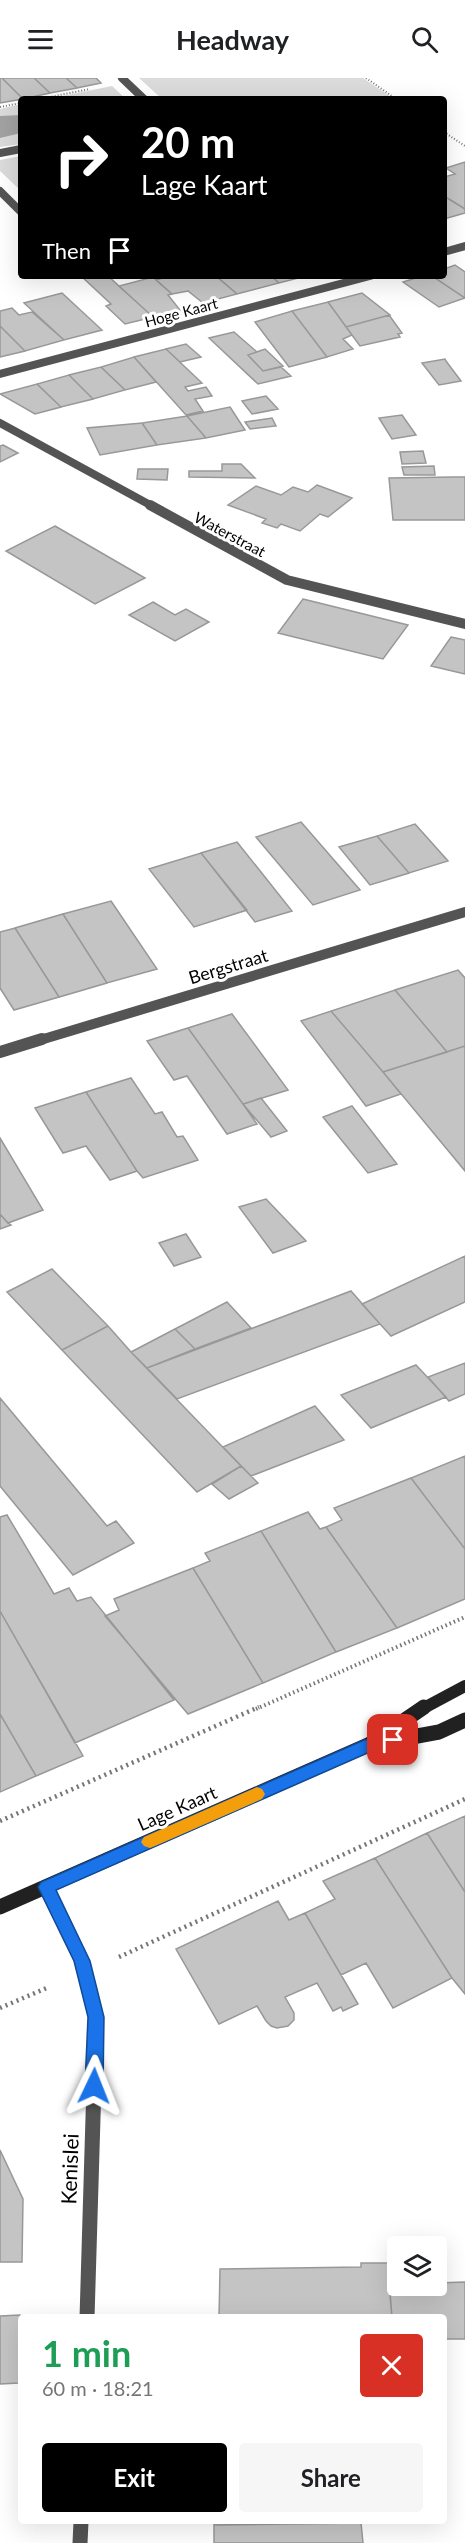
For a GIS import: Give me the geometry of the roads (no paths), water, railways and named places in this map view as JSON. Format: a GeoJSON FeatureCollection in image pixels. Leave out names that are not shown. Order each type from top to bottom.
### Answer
{"type":"FeatureCollection","features":[{"type":"Feature","properties":{"kind":"street"},"geometry":{"type":"LineString","coordinates":[[124,80],[141,96]]}},
{"type":"Feature","properties":{"kind":"street"},"geometry":{"type":"LineString","coordinates":[[0,153],[18,150]]}},
{"type":"Feature","properties":{"kind":"street"},"geometry":{"type":"LineString","coordinates":[[0,191],[18,209]]}},
{"type":"Feature","properties":{"kind":"street"},"geometry":{"type":"LineString","coordinates":[[447,251],[465,246]]}},
{"type":"Feature","properties":{"kind":"street","name":"Hoge Kaart"},"geometry":{"type":"LineString","coordinates":[[0,374],[359,279]]}},
{"type":"Feature","properties":{"kind":"street","name":"Waterstraat"},"geometry":{"type":"LineString","coordinates":[[0,423],[287,580],[465,624]]}},
{"type":"Feature","properties":{"kind":"street","name":"Bergstraat"},"geometry":{"type":"LineString","coordinates":[[0,1052],[465,912]]}},
{"type":"Feature","properties":{"kind":"street","name":"Lage Kaart"},"geometry":{"type":"LineString","coordinates":[[0,1907],[370,1744],[423,1708],[465,1686]]}},
{"type":"Feature","properties":{"kind":"street","name":"Lage Kaart"},"geometry":{"type":"LineString","coordinates":[[370,1744],[439,1732],[465,1720]]}},
{"type":"Feature","properties":{"kind":"street","name":"Kenislei"},"geometry":{"type":"LineString","coordinates":[[46,1887],[82,1961],[96,2017],[87,2314]]}},
{"type":"Feature","properties":{"kind":"street"},"geometry":{"type":"LineString","coordinates":[[80,2543],[81,2524]]}}]}
